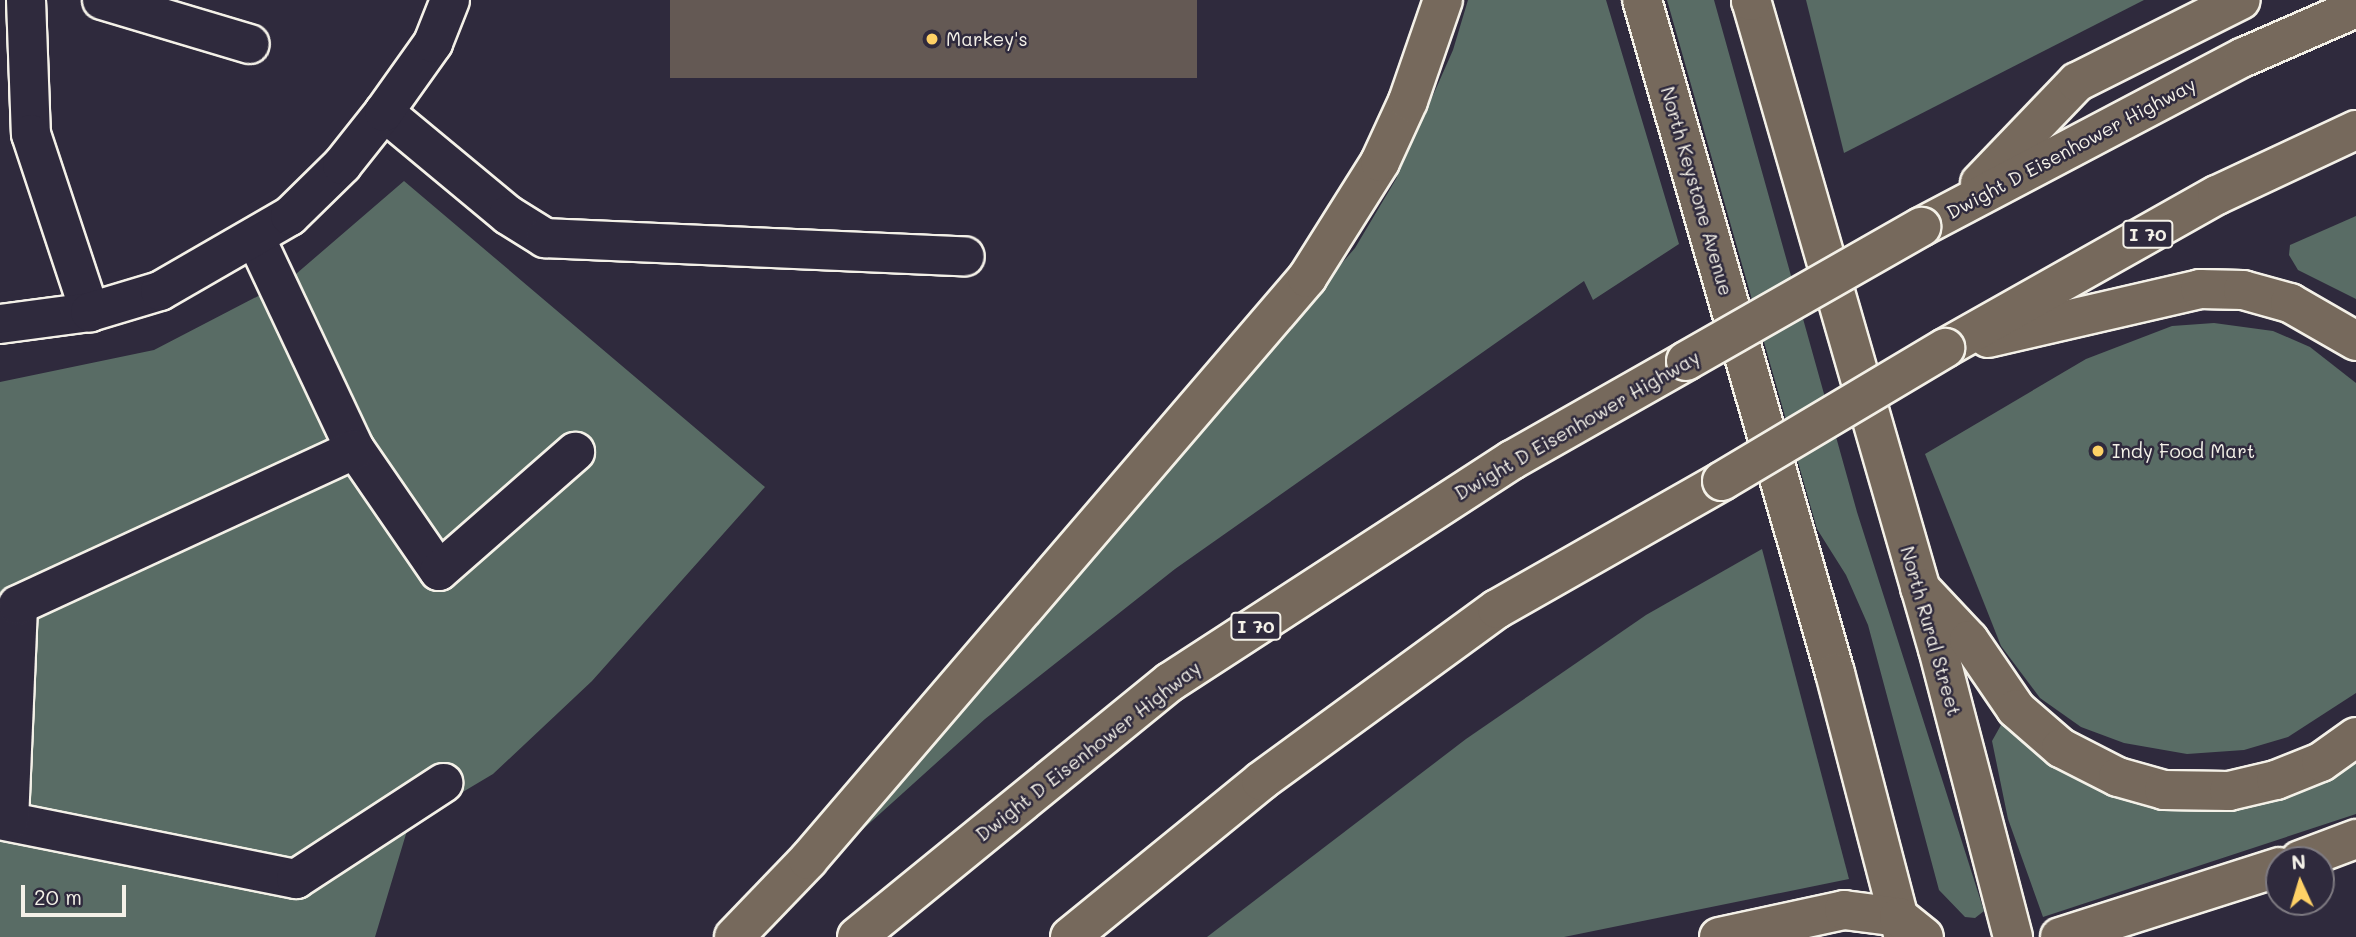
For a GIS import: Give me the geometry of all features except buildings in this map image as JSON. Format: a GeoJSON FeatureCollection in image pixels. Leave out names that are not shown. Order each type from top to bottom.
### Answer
{"type":"FeatureCollection","features":[{"type":"Feature","properties":{"kind":"main road"},"geometry":{"type":"LineString","coordinates":[[734,937],[909,744],[1307,278],[1380,162],[1408,101],[1443,0]]}},
{"type":"Feature","properties":{"kind":"main road","name":"North Keystone Avenue"},"geometry":{"type":"LineString","coordinates":[[1642,0],[1909,930]]}},
{"type":"Feature","properties":{"kind":"main road","name":"North Rural Street"},"geometry":{"type":"LineString","coordinates":[[1751,0],[1842,327],[1920,588],[2013,937]]}},
{"type":"Feature","properties":{"kind":"main road"},"geometry":{"type":"LineString","coordinates":[[1957,207],[2077,82],[2241,0]]}},
{"type":"Feature","properties":{"kind":"main road","name":"Dwight D Eisenhower Highway"},"geometry":{"type":"LineString","coordinates":[[857,937],[1170,682],[1511,460],[1957,207],[2244,57],[2356,8]]}},
{"type":"Feature","properties":{"kind":"main road","name":"I 70"},"geometry":{"type":"LineString","coordinates":[[1070,937],[1261,780],[1497,609],[1722,481],[1945,348],[2217,194],[2356,130]]}},
{"type":"Feature","properties":{"kind":"main road"},"geometry":{"type":"LineString","coordinates":[[1945,348],[2200,289],[2243,290],[2290,303],[2333,324],[2356,341]]}},
{"type":"Feature","properties":{"kind":"main road"},"geometry":{"type":"LineString","coordinates":[[1920,588],[1969,640],[2016,709],[2061,748],[2118,776],[2164,790],[2229,791],[2276,780],[2321,762],[2356,737]]}},
{"type":"Feature","properties":{"kind":"main road"},"geometry":{"type":"LineString","coordinates":[[2335,847],[2356,839]]}},
{"type":"Feature","properties":{"kind":"main road"},"geometry":{"type":"LineString","coordinates":[[2060,937],[2265,872]]}},
{"type":"Feature","properties":{"kind":"main road"},"geometry":{"type":"LineString","coordinates":[[2138,937],[2177,901]]}},
{"type":"Feature","properties":{"kind":"main road"},"geometry":{"type":"LineString","coordinates":[[1719,937],[1844,910],[1909,930]]}},
{"type":"Feature","properties":{"kind":"street"},"geometry":{"type":"LineString","coordinates":[[26,0],[31,134],[90,312]]}},
{"type":"Feature","properties":{"kind":"street"},"geometry":{"type":"LineString","coordinates":[[102,0],[250,44]]}},
{"type":"Feature","properties":{"kind":"street"},"geometry":{"type":"LineString","coordinates":[[0,324],[90,312],[160,291],[256,239],[290,216],[342,165],[384,112],[433,43],[450,0]]}},
{"type":"Feature","properties":{"kind":"street"},"geometry":{"type":"LineString","coordinates":[[384,112],[508,215],[545,238],[965,256]]}},
{"type":"Feature","properties":{"kind":"street"},"geometry":{"type":"LineString","coordinates":[[256,239],[355,449],[439,571],[575,452]]}},
{"type":"Feature","properties":{"kind":"street"},"geometry":{"type":"LineString","coordinates":[[355,449],[18,605],[5,820],[296,880],[443,783]]}},
{"type":"Feature","properties":{"kind":"green space"},"geometry":{"type":"Polygon","coordinates":[[[1468,0],[1606,0],[1679,244],[1593,300],[1584,281],[1175,569],[985,719],[821,867],[1355,248],[1396,179],[1453,50],[1468,0]]]}},
{"type":"Feature","properties":{"kind":"green space"},"geometry":{"type":"Polygon","coordinates":[[[1667,0],[1714,0],[1857,512],[1984,911],[1975,918],[1965,917],[1939,890],[1868,625],[1846,575],[1817,529],[1667,0]]]}},
{"type":"Feature","properties":{"kind":"green space"},"geometry":{"type":"Polygon","coordinates":[[[1806,0],[2144,0],[1844,153],[1806,0]]]}},
{"type":"Feature","properties":{"kind":"green space"},"geometry":{"type":"Polygon","coordinates":[[[404,181],[765,487],[592,681],[493,774],[409,824],[375,937],[0,937],[0,382],[154,350],[289,280],[404,181]]]}},
{"type":"Feature","properties":{"kind":"green space"},"geometry":{"type":"Polygon","coordinates":[[[2356,216],[2356,299],[2298,270],[2289,255],[2290,245],[2356,216]]]}},
{"type":"Feature","properties":{"kind":"green space"},"geometry":{"type":"Polygon","coordinates":[[[2214,323],[2273,331],[2310,347],[2356,383],[2356,693],[2288,737],[2244,750],[2187,754],[2124,743],[2081,727],[2040,698],[2001,646],[1925,454],[2086,359],[2172,326],[2214,323]]]}},
{"type":"Feature","properties":{"kind":"green space"},"geometry":{"type":"Polygon","coordinates":[[[1762,549],[1849,879],[1564,937],[1207,937],[1466,739],[1646,615],[1762,549]]]}},
{"type":"Feature","properties":{"kind":"green space"},"geometry":{"type":"Polygon","coordinates":[[[2001,725],[2008,725],[2103,788],[2356,760],[2356,814],[2043,917],[2008,819],[1992,741],[2001,725]]]}},
{"type":"Feature","properties":{"kind":"place","name":"Markey's"},"geometry":{"type":"Point","coordinates":[932,39]}},
{"type":"Feature","properties":{"kind":"place","name":"Indy Food Mart"},"geometry":{"type":"Point","coordinates":[2098,451]}}]}
